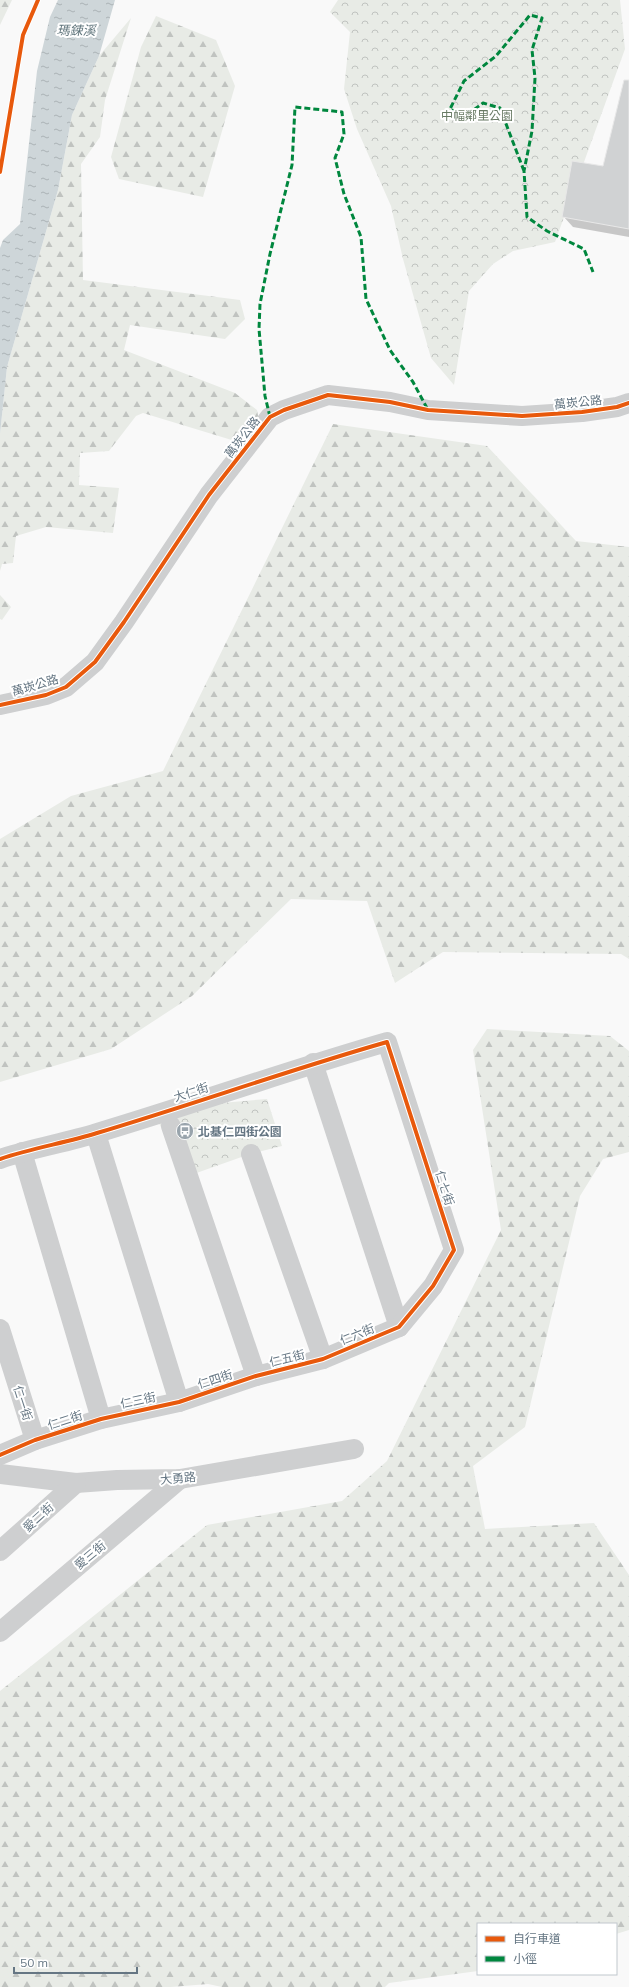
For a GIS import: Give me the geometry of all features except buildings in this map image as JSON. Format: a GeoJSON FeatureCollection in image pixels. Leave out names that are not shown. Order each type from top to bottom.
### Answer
{"type":"FeatureCollection","features":[{"type":"Feature","properties":{"kind":"street","name":"萬崁公路"},"geometry":{"type":"LineString","coordinates":[[0,705],[46,695],[66,687],[95,662],[124,622],[209,495],[270,417],[284,410],[328,395],[390,402],[428,410],[522,416],[582,412],[617,407],[629,403]]}},
{"type":"Feature","properties":{"kind":"street","name":"大仁街"},"geometry":{"type":"LineString","coordinates":[[0,1159],[22,1152],[96,1134],[313,1063],[387,1042]]}},
{"type":"Feature","properties":{"kind":"street","name":"仁七街"},"geometry":{"type":"LineString","coordinates":[[387,1042],[454,1250],[433,1286],[399,1328]]}},
{"type":"Feature","properties":{"kind":"street"},"geometry":{"type":"LineString","coordinates":[[313,1063],[399,1328]]}},
{"type":"Feature","properties":{"kind":"street"},"geometry":{"type":"LineString","coordinates":[[170,1126],[256,1376]]}},
{"type":"Feature","properties":{"kind":"street"},"geometry":{"type":"LineString","coordinates":[[96,1134],[180,1402]]}},
{"type":"Feature","properties":{"kind":"street","name":"仁二街"},"geometry":{"type":"LineString","coordinates":[[22,1152],[102,1419],[35,1440]]}},
{"type":"Feature","properties":{"kind":"street","name":"仁五街"},"geometry":{"type":"LineString","coordinates":[[250,1154],[323,1359],[256,1376]]}},
{"type":"Feature","properties":{"kind":"street","name":"仁六街"},"geometry":{"type":"LineString","coordinates":[[323,1359],[399,1328]]}},
{"type":"Feature","properties":{"kind":"street","name":"仁一街"},"geometry":{"type":"LineString","coordinates":[[0,1330],[35,1440]]}},
{"type":"Feature","properties":{"kind":"street","name":"仁四街"},"geometry":{"type":"LineString","coordinates":[[180,1402],[256,1376]]}},
{"type":"Feature","properties":{"kind":"street","name":"仁三街"},"geometry":{"type":"LineString","coordinates":[[102,1419],[180,1402]]}},
{"type":"Feature","properties":{"kind":"street"},"geometry":{"type":"LineString","coordinates":[[0,1455],[35,1440]]}},
{"type":"Feature","properties":{"kind":"street","name":"大勇路"},"geometry":{"type":"LineString","coordinates":[[0,1474],[76,1483],[117,1480],[180,1479],[354,1449]]}},
{"type":"Feature","properties":{"kind":"street","name":"愛三街"},"geometry":{"type":"LineString","coordinates":[[0,1632],[180,1479]]}},
{"type":"Feature","properties":{"kind":"street","name":"愛二街"},"geometry":{"type":"LineString","coordinates":[[0,1551],[76,1483]]}},
{"type":"Feature","properties":{"kind":"green space"},"geometry":{"type":"Polygon","coordinates":[[[0,0],[12,0],[0,25],[0,0]]]}},
{"type":"Feature","properties":{"kind":"green space","name":"中幅鄰里公園"},"geometry":{"type":"Polygon","coordinates":[[[338,0],[620,0],[625,49],[555,242],[513,251],[493,264],[469,291],[454,385],[431,358],[403,259],[391,206],[357,129],[344,89],[350,32],[330,12],[338,0]]]}},
{"type":"Feature","properties":{"kind":"green space"},"geometry":{"type":"Polygon","coordinates":[[[156,16],[216,40],[235,86],[203,197],[119,179],[111,157],[141,47],[156,16]]]}},
{"type":"Feature","properties":{"kind":"green space"},"geometry":{"type":"Polygon","coordinates":[[[131,18],[105,100],[100,137],[81,164],[83,280],[240,300],[245,319],[225,339],[130,325],[124,350],[235,393],[257,410],[259,421],[235,441],[143,413],[136,416],[109,451],[80,453],[79,485],[119,488],[113,533],[46,527],[16,536],[13,563],[2,564],[0,571],[0,434],[7,367],[58,190],[72,115],[99,56],[131,18]]]}},
{"type":"Feature","properties":{"kind":"green space"},"geometry":{"type":"Polygon","coordinates":[[[333,424],[487,446],[576,541],[629,547],[629,959],[621,954],[443,952],[395,983],[367,901],[291,899],[192,996],[111,1049],[0,1082],[0,839],[71,796],[163,771],[333,424]]]}},
{"type":"Feature","properties":{"kind":"green space"},"geometry":{"type":"Polygon","coordinates":[[[0,595],[11,607],[2,620],[0,619],[0,595]]]}},
{"type":"Feature","properties":{"kind":"green space"},"geometry":{"type":"Polygon","coordinates":[[[487,1029],[610,1036],[629,1051],[629,1152],[603,1159],[580,1196],[525,1427],[473,1466],[485,1529],[594,1523],[629,1575],[629,1930],[617,1934],[617,1923],[477,1923],[477,1971],[389,1983],[385,1987],[222,1987],[208,1984],[171,1987],[0,1987],[0,1691],[207,1525],[342,1501],[387,1461],[501,1230],[473,1050],[487,1029]]]}},
{"type":"Feature","properties":{"kind":"green space"},"geometry":{"type":"Polygon","coordinates":[[[267,1099],[282,1146],[250,1154],[188,1176],[151,1109],[267,1099]]]}},
{"type":"Feature","properties":{"kind":"water","name":"瑪鋉溪"},"geometry":{"type":"Polygon","coordinates":[[[58,0],[115,0],[99,56],[72,115],[58,190],[7,367],[0,434],[0,248],[3,240],[20,224],[37,71],[50,17],[58,0]]]}},
{"type":"Feature","properties":{"kind":"marked path"},"geometry":{"type":"LineString","coordinates":[[524,171],[500,108],[483,103],[464,117],[450,109],[464,81],[496,56],[530,15],[542,18],[532,50],[535,78],[532,131],[524,171],[527,217],[547,231],[584,249],[593,272]]}},
{"type":"Feature","properties":{"kind":"marked path"},"geometry":{"type":"LineString","coordinates":[[270,417],[265,396],[259,329],[260,304],[270,254],[292,165],[295,107],[342,112],[344,134],[335,158],[344,194],[361,237],[366,299],[390,350],[413,382],[428,410]]}},
{"type":"Feature","properties":{"kind":"cycle path"},"geometry":{"type":"LineString","coordinates":[[0,172],[23,35],[38,0]]}},
{"type":"Feature","properties":{"kind":"cycle path"},"geometry":{"type":"LineString","coordinates":[[0,705],[46,695],[66,687],[95,662],[124,622],[209,495],[270,417],[284,410],[328,395],[390,402],[428,410],[522,416],[582,412],[617,407],[629,403]]}},
{"type":"Feature","properties":{"kind":"cycle path"},"geometry":{"type":"LineString","coordinates":[[0,1159],[97,1133],[387,1042],[454,1250],[433,1286],[399,1327],[323,1359],[256,1376],[179,1402],[101,1419],[35,1440],[0,1455]]}},
{"type":"Feature","properties":{"kind":"place","name":"北基仁四街公園"},"geometry":{"type":"Point","coordinates":[185,1131]}}]}
